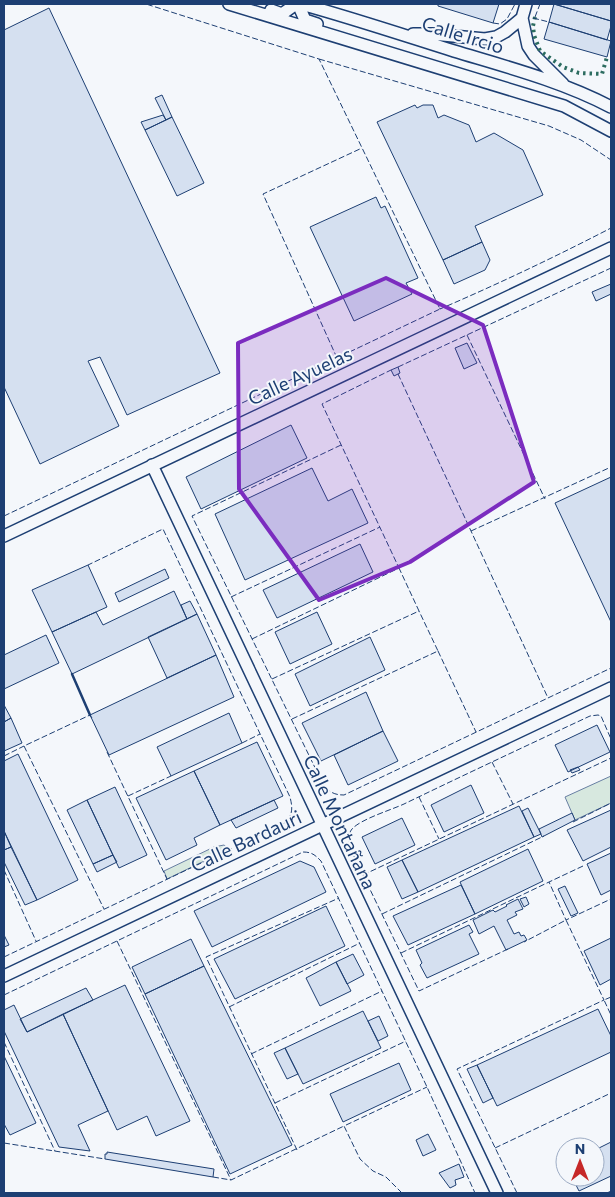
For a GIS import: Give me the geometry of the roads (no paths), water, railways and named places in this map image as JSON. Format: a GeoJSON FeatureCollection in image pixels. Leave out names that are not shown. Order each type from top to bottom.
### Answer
{"type":"FeatureCollection","features":[{"type":"Feature","properties":{"kind":"street","name":"Calle Ircio"},"geometry":{"type":"LineString","coordinates":[[233,4],[564,106],[611,131]]}},
{"type":"Feature","properties":{"kind":"street"},"geometry":{"type":"LineString","coordinates":[[250,4],[282,14],[299,4]]}},
{"type":"Feature","properties":{"kind":"street","name":"Calle Ircio"},"geometry":{"type":"LineString","coordinates":[[299,4],[517,69],[564,86],[611,107]]}},
{"type":"Feature","properties":{"kind":"street","name":"Calle Ircio"},"geometry":{"type":"LineString","coordinates":[[299,4],[305,20],[349,34],[355,42]]}},
{"type":"Feature","properties":{"kind":"street"},"geometry":{"type":"LineString","coordinates":[[326,4],[347,17]]}},
{"type":"Feature","properties":{"kind":"street"},"geometry":{"type":"LineString","coordinates":[[526,4],[522,18],[528,46],[534,55],[564,86]]}},
{"type":"Feature","properties":{"kind":"street"},"geometry":{"type":"LineString","coordinates":[[402,34],[432,34],[485,39],[496,37],[505,32],[522,18]]}},
{"type":"Feature","properties":{"kind":"street","name":"Calle Ayuelas"},"geometry":{"type":"LineString","coordinates":[[4,536],[611,248]]}},
{"type":"Feature","properties":{"kind":"street","name":"Calle Montañana"},"geometry":{"type":"LineString","coordinates":[[152,465],[497,1193]]}},
{"type":"Feature","properties":{"kind":"street","name":"Calle Bardauri"},"geometry":{"type":"LineString","coordinates":[[4,976],[610,691]]}}]}
